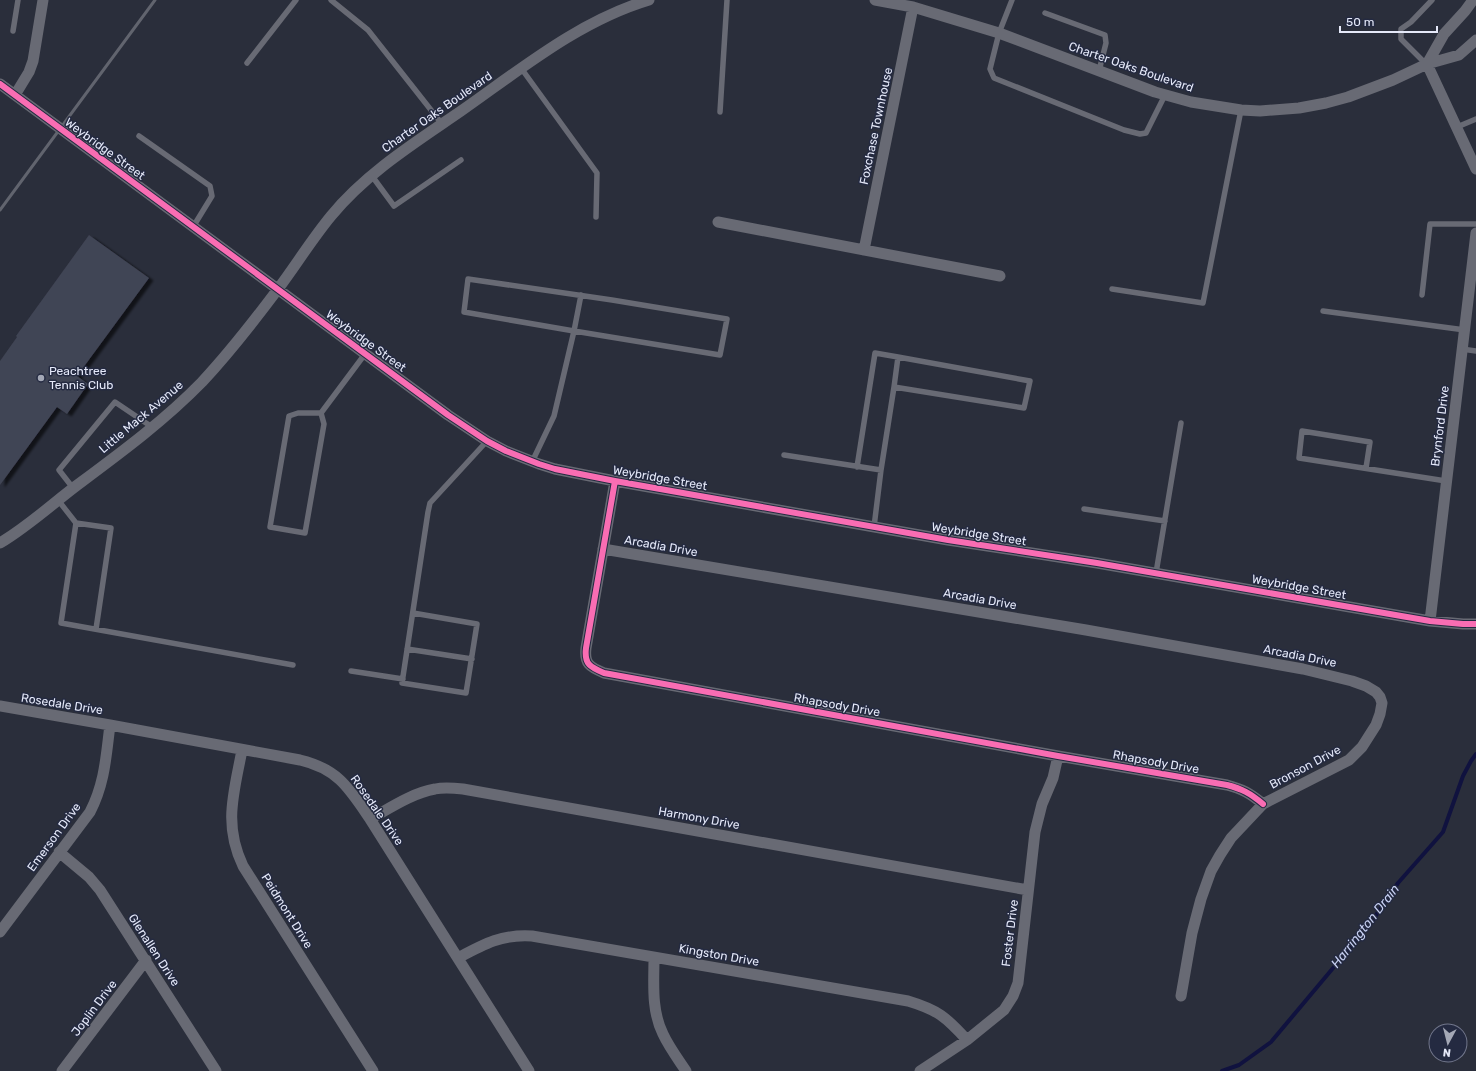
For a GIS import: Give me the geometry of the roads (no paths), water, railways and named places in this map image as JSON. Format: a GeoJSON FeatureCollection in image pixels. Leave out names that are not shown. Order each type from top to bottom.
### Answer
{"type":"FeatureCollection","features":[{"type":"Feature","properties":{"kind":"street"},"geometry":{"type":"LineString","coordinates":[[15,95],[29,72],[33,60],[43,0]]}},
{"type":"Feature","properties":{"kind":"street","name":"Charter Oaks Boulevard"},"geometry":{"type":"LineString","coordinates":[[278,290],[331,215],[356,189],[372,176],[442,124],[562,40],[595,21],[620,4],[649,0]]}},
{"type":"Feature","properties":{"kind":"street","name":"Charter Oaks Boulevard"},"geometry":{"type":"LineString","coordinates":[[875,0],[913,7],[999,33],[1165,95],[1191,102],[1241,110],[1299,108],[1348,97],[1393,80],[1426,64],[1459,55],[1476,40]]}},
{"type":"Feature","properties":{"kind":"street"},"geometry":{"type":"LineString","coordinates":[[1473,0],[1444,34],[1426,64],[1476,169]]}},
{"type":"Feature","properties":{"kind":"street","name":"Foxchase Townhouse"},"geometry":{"type":"LineString","coordinates":[[864,250],[913,7]]}},
{"type":"Feature","properties":{"kind":"street","name":"Weybridge Street"},"geometry":{"type":"LineString","coordinates":[[0,84],[448,415],[487,441],[532,462],[555,469],[615,481],[874,527],[1430,621],[1476,624]]}},
{"type":"Feature","properties":{"kind":"street"},"geometry":{"type":"LineString","coordinates":[[718,222],[1000,276]]}},
{"type":"Feature","properties":{"kind":"street","name":"Brynford Drive"},"geometry":{"type":"LineString","coordinates":[[1430,621],[1476,233]]}},
{"type":"Feature","properties":{"kind":"street","name":"Little Mack Avenue"},"geometry":{"type":"LineString","coordinates":[[0,544],[176,407],[222,359],[278,290]]}},
{"type":"Feature","properties":{"kind":"street","name":"Rhapsody Drive"},"geometry":{"type":"LineString","coordinates":[[615,481],[586,648],[586,660],[593,668],[612,675],[1058,756],[1227,785],[1243,790],[1263,804]]}},
{"type":"Feature","properties":{"kind":"street","name":"Arcadia Drive"},"geometry":{"type":"LineString","coordinates":[[603,549],[1086,630],[1303,669],[1352,680]]}},
{"type":"Feature","properties":{"kind":"street","name":"Bronson Drive"},"geometry":{"type":"LineString","coordinates":[[1180,996],[1192,932],[1201,899],[1211,871],[1231,838],[1263,804],[1349,760],[1362,747],[1376,725],[1382,703],[1380,696],[1366,686],[1352,680]]}},
{"type":"Feature","properties":{"kind":"street","name":"Rosedale Drive"},"geometry":{"type":"LineString","coordinates":[[0,706],[300,760],[315,764],[334,774],[344,783],[370,819],[529,1071]]}},
{"type":"Feature","properties":{"kind":"street","name":"Emerson Drive"},"geometry":{"type":"LineString","coordinates":[[0,932],[82,823],[96,800],[103,777],[110,725]]}},
{"type":"Feature","properties":{"kind":"street","name":"Peidmont Drive"},"geometry":{"type":"LineString","coordinates":[[242,750],[231,812],[232,837],[236,851],[243,866],[373,1071]]}},
{"type":"Feature","properties":{"kind":"street","name":"Foster Drive"},"geometry":{"type":"LineString","coordinates":[[920,1071],[967,1040],[1004,1010],[1013,996],[1018,983],[1035,832],[1042,804],[1053,778],[1058,756]]}},
{"type":"Feature","properties":{"kind":"street","name":"Harmony Drive"},"geometry":{"type":"LineString","coordinates":[[370,819],[423,792],[441,788],[463,789],[1028,890]]}},
{"type":"Feature","properties":{"kind":"street","name":"Glenallen Drive"},"geometry":{"type":"LineString","coordinates":[[59,852],[89,877],[100,890],[216,1071]]}},
{"type":"Feature","properties":{"kind":"street","name":"Kingston Drive"},"geometry":{"type":"LineString","coordinates":[[458,958],[499,938],[520,935],[532,936],[908,1001],[942,1015],[967,1040]]}},
{"type":"Feature","properties":{"kind":"street"},"geometry":{"type":"LineString","coordinates":[[654,957],[654,996],[658,1022],[669,1045],[686,1071]]}},
{"type":"Feature","properties":{"kind":"street","name":"Joplin Drive"},"geometry":{"type":"LineString","coordinates":[[62,1071],[146,960]]}},
{"type":"Feature","properties":{"kind":"lane"},"geometry":{"type":"LineString","coordinates":[[13,31],[18,0]]}},
{"type":"Feature","properties":{"kind":"lane"},"geometry":{"type":"LineString","coordinates":[[248,63],[296,0]]}},
{"type":"Feature","properties":{"kind":"lane"},"geometry":{"type":"LineString","coordinates":[[331,0],[368,30],[442,124]]}},
{"type":"Feature","properties":{"kind":"lane"},"geometry":{"type":"LineString","coordinates":[[720,112],[727,0]]}},
{"type":"Feature","properties":{"kind":"lane"},"geometry":{"type":"LineString","coordinates":[[1012,0],[999,33],[990,69],[994,78],[1124,130],[1140,134],[1146,133],[1165,95]]}},
{"type":"Feature","properties":{"kind":"lane"},"geometry":{"type":"LineString","coordinates":[[1426,64],[1400,39],[1401,29],[1411,22],[1432,0]]}},
{"type":"Feature","properties":{"kind":"lane"},"geometry":{"type":"LineString","coordinates":[[1045,13],[1105,35],[1106,43],[1099,71]]}},
{"type":"Feature","properties":{"kind":"lane"},"geometry":{"type":"LineString","coordinates":[[521,68],[597,173],[596,217]]}},
{"type":"Feature","properties":{"kind":"lane"},"geometry":{"type":"LineString","coordinates":[[1112,289],[1203,303],[1241,110]]}},
{"type":"Feature","properties":{"kind":"lane"},"geometry":{"type":"LineString","coordinates":[[1457,127],[1476,119]]}},
{"type":"Feature","properties":{"kind":"lane"},"geometry":{"type":"LineString","coordinates":[[139,136],[210,186],[212,196],[192,227]]}},
{"type":"Feature","properties":{"kind":"lane"},"geometry":{"type":"LineString","coordinates":[[372,176],[394,206],[461,160]]}},
{"type":"Feature","properties":{"kind":"lane"},"geometry":{"type":"LineString","coordinates":[[1422,295],[1430,224],[1476,224]]}},
{"type":"Feature","properties":{"kind":"lane"},"geometry":{"type":"LineString","coordinates":[[468,279],[727,319],[720,356],[574,331],[464,312],[468,279]]}},
{"type":"Feature","properties":{"kind":"lane"},"geometry":{"type":"LineString","coordinates":[[532,462],[554,416],[581,296]]}},
{"type":"Feature","properties":{"kind":"lane"},"geometry":{"type":"LineString","coordinates":[[1323,311],[1465,330]]}},
{"type":"Feature","properties":{"kind":"lane"},"geometry":{"type":"LineString","coordinates":[[1462,349],[1476,351]]}},
{"type":"Feature","properties":{"kind":"lane"},"geometry":{"type":"LineString","coordinates":[[857,467],[875,353],[1030,381],[1024,408],[894,387]]}},
{"type":"Feature","properties":{"kind":"lane"},"geometry":{"type":"LineString","coordinates":[[321,413],[365,354]]}},
{"type":"Feature","properties":{"kind":"lane"},"geometry":{"type":"LineString","coordinates":[[874,527],[898,357]]}},
{"type":"Feature","properties":{"kind":"lane"},"geometry":{"type":"LineString","coordinates":[[73,488],[59,470],[115,402],[152,426]]}},
{"type":"Feature","properties":{"kind":"lane"},"geometry":{"type":"LineString","coordinates":[[298,413],[321,413],[324,424],[305,533],[270,527],[289,416],[298,413]]}},
{"type":"Feature","properties":{"kind":"lane"},"geometry":{"type":"LineString","coordinates":[[1156,574],[1182,422]]}},
{"type":"Feature","properties":{"kind":"lane"},"geometry":{"type":"LineString","coordinates":[[1366,468],[1370,442],[1302,431],[1299,458],[1446,481]]}},
{"type":"Feature","properties":{"kind":"lane"},"geometry":{"type":"LineString","coordinates":[[413,614],[477,624],[466,694],[402,683],[430,503],[487,441]]}},
{"type":"Feature","properties":{"kind":"lane"},"geometry":{"type":"LineString","coordinates":[[784,455],[881,470]]}},
{"type":"Feature","properties":{"kind":"lane"},"geometry":{"type":"LineString","coordinates":[[58,500],[76,523],[111,528],[96,629]]}},
{"type":"Feature","properties":{"kind":"lane"},"geometry":{"type":"LineString","coordinates":[[1084,509],[1165,521]]}},
{"type":"Feature","properties":{"kind":"lane"},"geometry":{"type":"LineString","coordinates":[[76,523],[61,623],[292,665]]}},
{"type":"Feature","properties":{"kind":"lane"},"geometry":{"type":"LineString","coordinates":[[407,648],[472,659]]}},
{"type":"Feature","properties":{"kind":"lane"},"geometry":{"type":"LineString","coordinates":[[351,671],[403,679]]}},
{"type":"Feature","properties":{"kind":"waterway","name":"Harrington Drain"},"geometry":{"type":"LineString","coordinates":[[1222,1071],[1239,1065],[1271,1042],[1370,924],[1398,883],[1443,832],[1463,776],[1476,754]]}},
{"type":"Feature","properties":{"kind":"railway"},"geometry":{"type":"LineString","coordinates":[[0,210],[155,0]]}},
{"type":"Feature","properties":{"kind":"place","name":"Peachtree Tennis Club"},"geometry":{"type":"Point","coordinates":[41,378]}}]}
